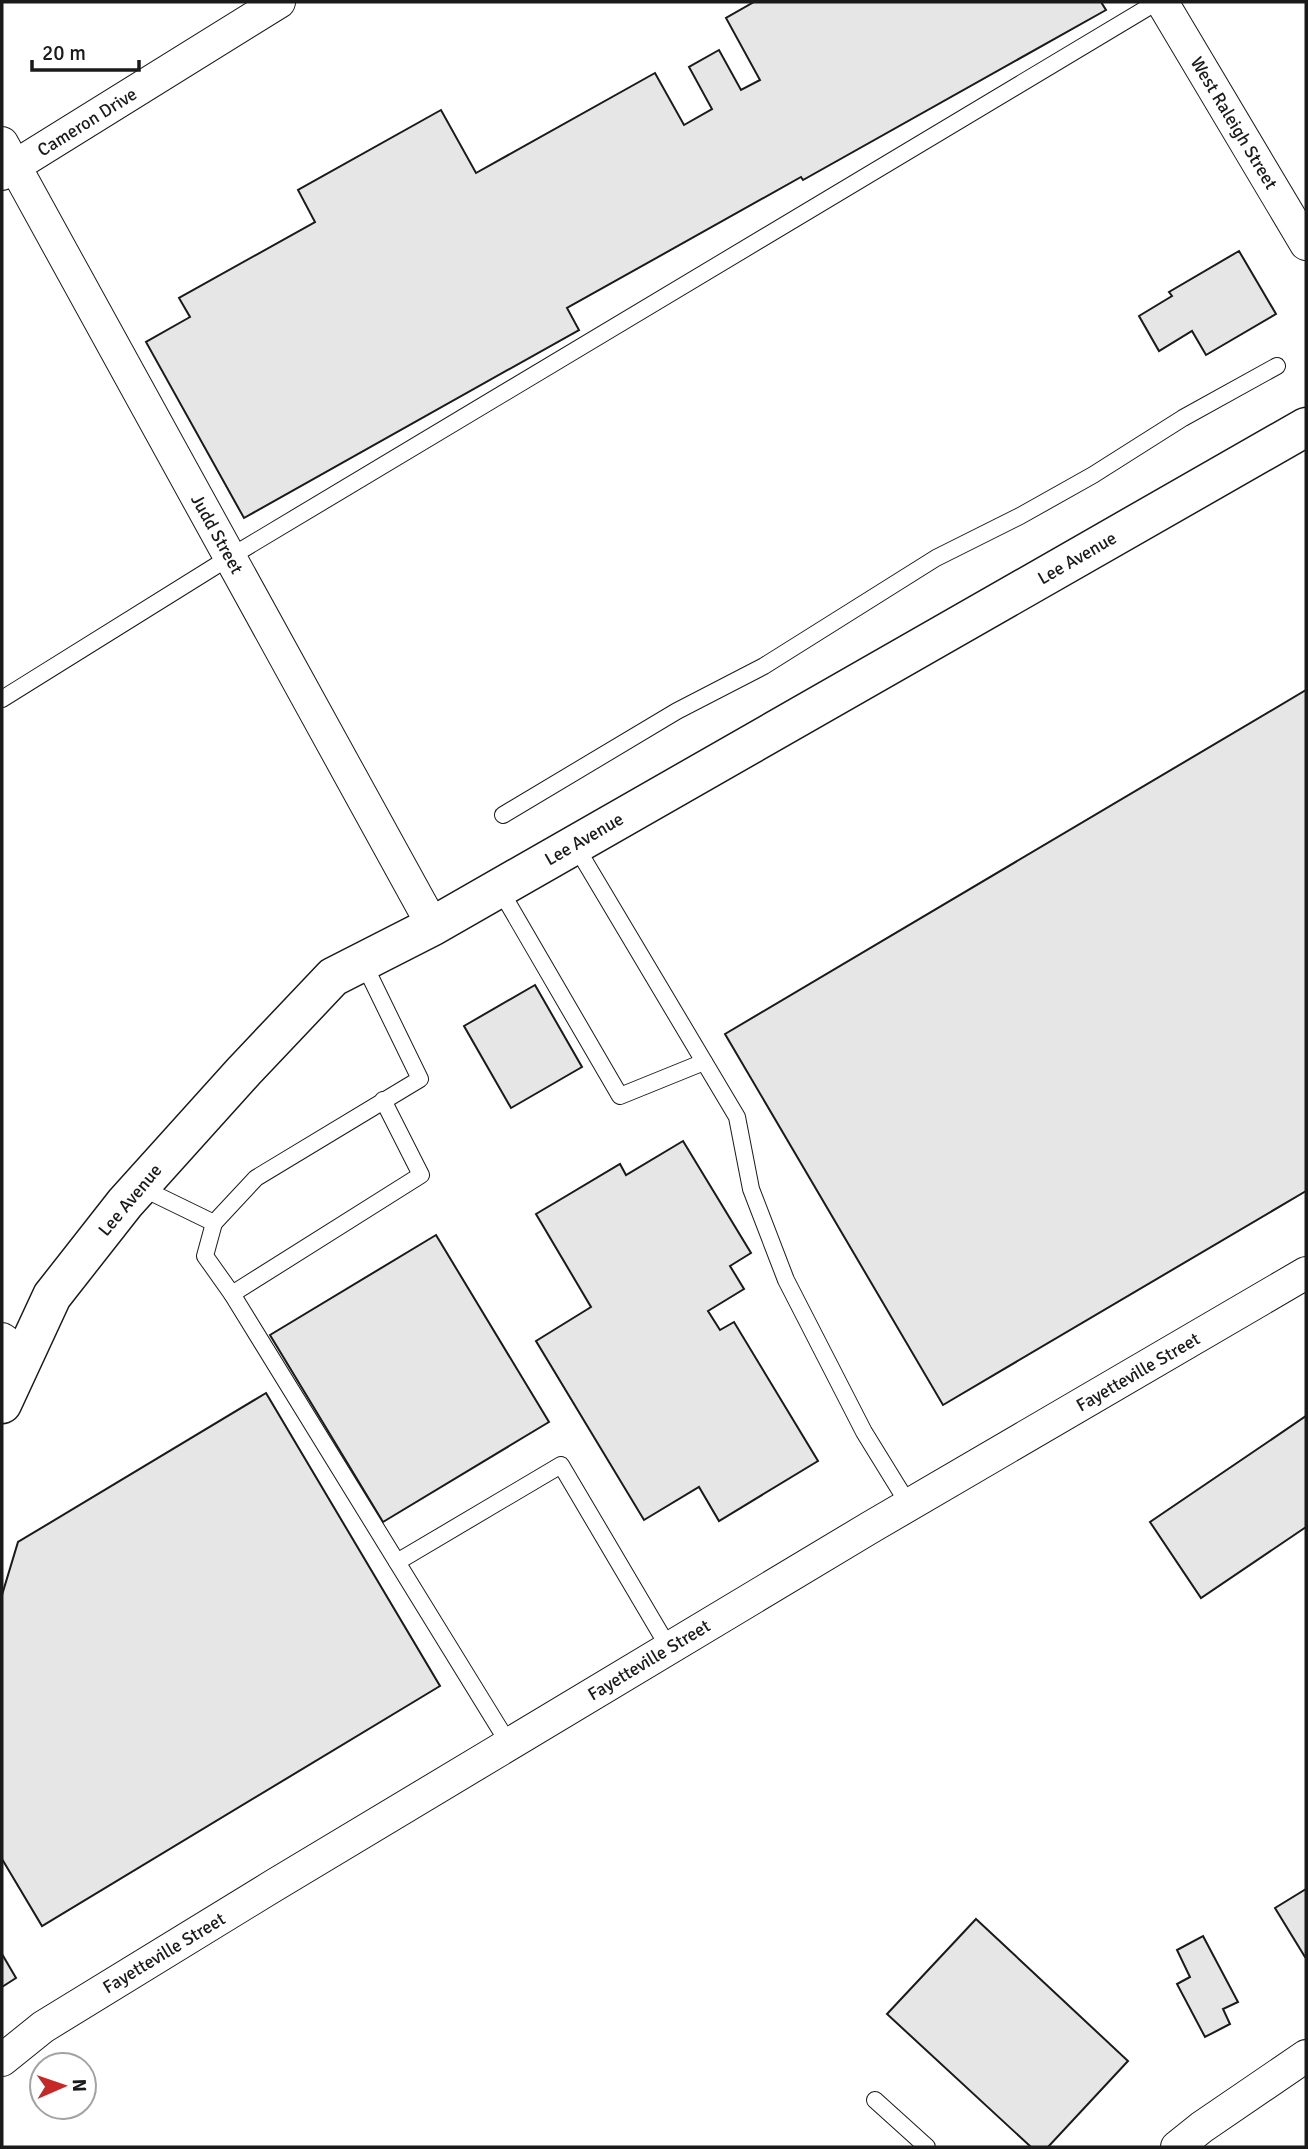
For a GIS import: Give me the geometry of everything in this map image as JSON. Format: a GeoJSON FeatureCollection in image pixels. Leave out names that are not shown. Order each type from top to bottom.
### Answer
{"type":"FeatureCollection","features":[{"type":"Feature","properties":{"kind":"street","name":"Cameron Drive"},"geometry":{"type":"LineString","coordinates":[[6,161],[279,2]]}},
{"type":"Feature","properties":{"kind":"street","name":"West Raleigh Street"},"geometry":{"type":"LineString","coordinates":[[1160,2],[1306,244]]}},
{"type":"Feature","properties":{"kind":"street","name":"Judd Street"},"geometry":{"type":"LineString","coordinates":[[6,161],[230,556],[433,926]]}},
{"type":"Feature","properties":{"kind":"street","name":"Lee Avenue"},"geometry":{"type":"LineString","coordinates":[[2,1404],[13,1346],[140,1187],[333,977],[433,926],[1306,427]]}},
{"type":"Feature","properties":{"kind":"street","name":"Fayetteville Street"},"geometry":{"type":"LineString","coordinates":[[2,2060],[43,2026],[509,1744],[909,1505],[1306,1273]]}},
{"type":"Feature","properties":{"kind":"street"},"geometry":{"type":"LineString","coordinates":[[1177,2147],[1306,2056]]}},
{"type":"Feature","properties":{"kind":"lane"},"geometry":{"type":"LineString","coordinates":[[2,699],[230,556],[1160,2]]}},
{"type":"Feature","properties":{"kind":"lane"},"geometry":{"type":"LineString","coordinates":[[503,815],[677,711],[764,666],[936,558],[1020,516],[1093,475],[1183,418],[1277,366]]}},
{"type":"Feature","properties":{"kind":"lane"},"geometry":{"type":"LineString","coordinates":[[575,845],[737,1117],[751,1189],[786,1280],[864,1432],[909,1505]]}},
{"type":"Feature","properties":{"kind":"lane"},"geometry":{"type":"LineString","coordinates":[[499,888],[620,1096],[704,1062]]}},
{"type":"Feature","properties":{"kind":"lane"},"geometry":{"type":"LineString","coordinates":[[363,962],[420,1079],[256,1178],[214,1223],[205,1256],[232,1294],[509,1744]]}},
{"type":"Feature","properties":{"kind":"lane"},"geometry":{"type":"LineString","coordinates":[[232,1294],[421,1175],[383,1100]]}},
{"type":"Feature","properties":{"kind":"lane"},"geometry":{"type":"LineString","coordinates":[[140,1187],[214,1223]]}},
{"type":"Feature","properties":{"kind":"lane"},"geometry":{"type":"LineString","coordinates":[[397,1562],[561,1465],[669,1648]]}},
{"type":"Feature","properties":{"kind":"lane"},"geometry":{"type":"LineString","coordinates":[[874,2100],[927,2147]]}},
{"type":"Feature","properties":{"kind":"building"},"geometry":{"type":"Polygon","coordinates":[[[754,2],[1101,2],[1106,10],[803,180],[801,177],[567,308],[579,330],[244,518],[146,342],[190,317],[179,298],[315,222],[298,190],[441,110],[476,173],[655,73],[684,125],[712,109],[689,67],[719,50],[741,90],[760,80],[726,18],[754,2]]]}},
{"type":"Feature","properties":{"kind":"building"},"geometry":{"type":"Polygon","coordinates":[[[1239,251],[1276,314],[1206,355],[1192,331],[1159,351],[1139,316],[1172,296],[1169,292],[1239,251]]]}},
{"type":"Feature","properties":{"kind":"building"},"geometry":{"type":"Polygon","coordinates":[[[1306,690],[1306,1191],[943,1405],[725,1034],[1306,690]]]}},
{"type":"Feature","properties":{"kind":"building"},"geometry":{"type":"Polygon","coordinates":[[[535,985],[582,1067],[511,1108],[464,1026],[535,985]]]}},
{"type":"Feature","properties":{"kind":"building"},"geometry":{"type":"Polygon","coordinates":[[[683,1141],[751,1253],[730,1266],[744,1289],[708,1311],[720,1330],[734,1322],[818,1461],[719,1521],[699,1487],[644,1520],[536,1341],[591,1307],[536,1214],[620,1164],[626,1175],[683,1141]]]}},
{"type":"Feature","properties":{"kind":"building"},"geometry":{"type":"Polygon","coordinates":[[[436,1235],[549,1422],[383,1522],[270,1335],[436,1235]]]}},
{"type":"Feature","properties":{"kind":"building"},"geometry":{"type":"Polygon","coordinates":[[[266,1393],[440,1686],[42,1926],[2,1859],[2,1595],[18,1542],[266,1393]]]}},
{"type":"Feature","properties":{"kind":"building"},"geometry":{"type":"Polygon","coordinates":[[[1306,1416],[1306,1527],[1201,1598],[1150,1522],[1306,1416]]]}},
{"type":"Feature","properties":{"kind":"building"},"geometry":{"type":"Polygon","coordinates":[[[1306,1889],[1306,1957],[1305,1957],[1275,1908],[1306,1889]]]}},
{"type":"Feature","properties":{"kind":"building"},"geometry":{"type":"Polygon","coordinates":[[[976,1919],[1128,2061],[1048,2147],[1031,2147],[887,2014],[976,1919]]]}},
{"type":"Feature","properties":{"kind":"building"},"geometry":{"type":"Polygon","coordinates":[[[1203,1936],[1238,2002],[1223,2009],[1230,2024],[1205,2037],[1177,1984],[1190,1977],[1177,1950],[1203,1936]]]}},
{"type":"Feature","properties":{"kind":"building"},"geometry":{"type":"Polygon","coordinates":[[[2,1954],[16,1978],[2,1987],[2,1954]]]}}]}
